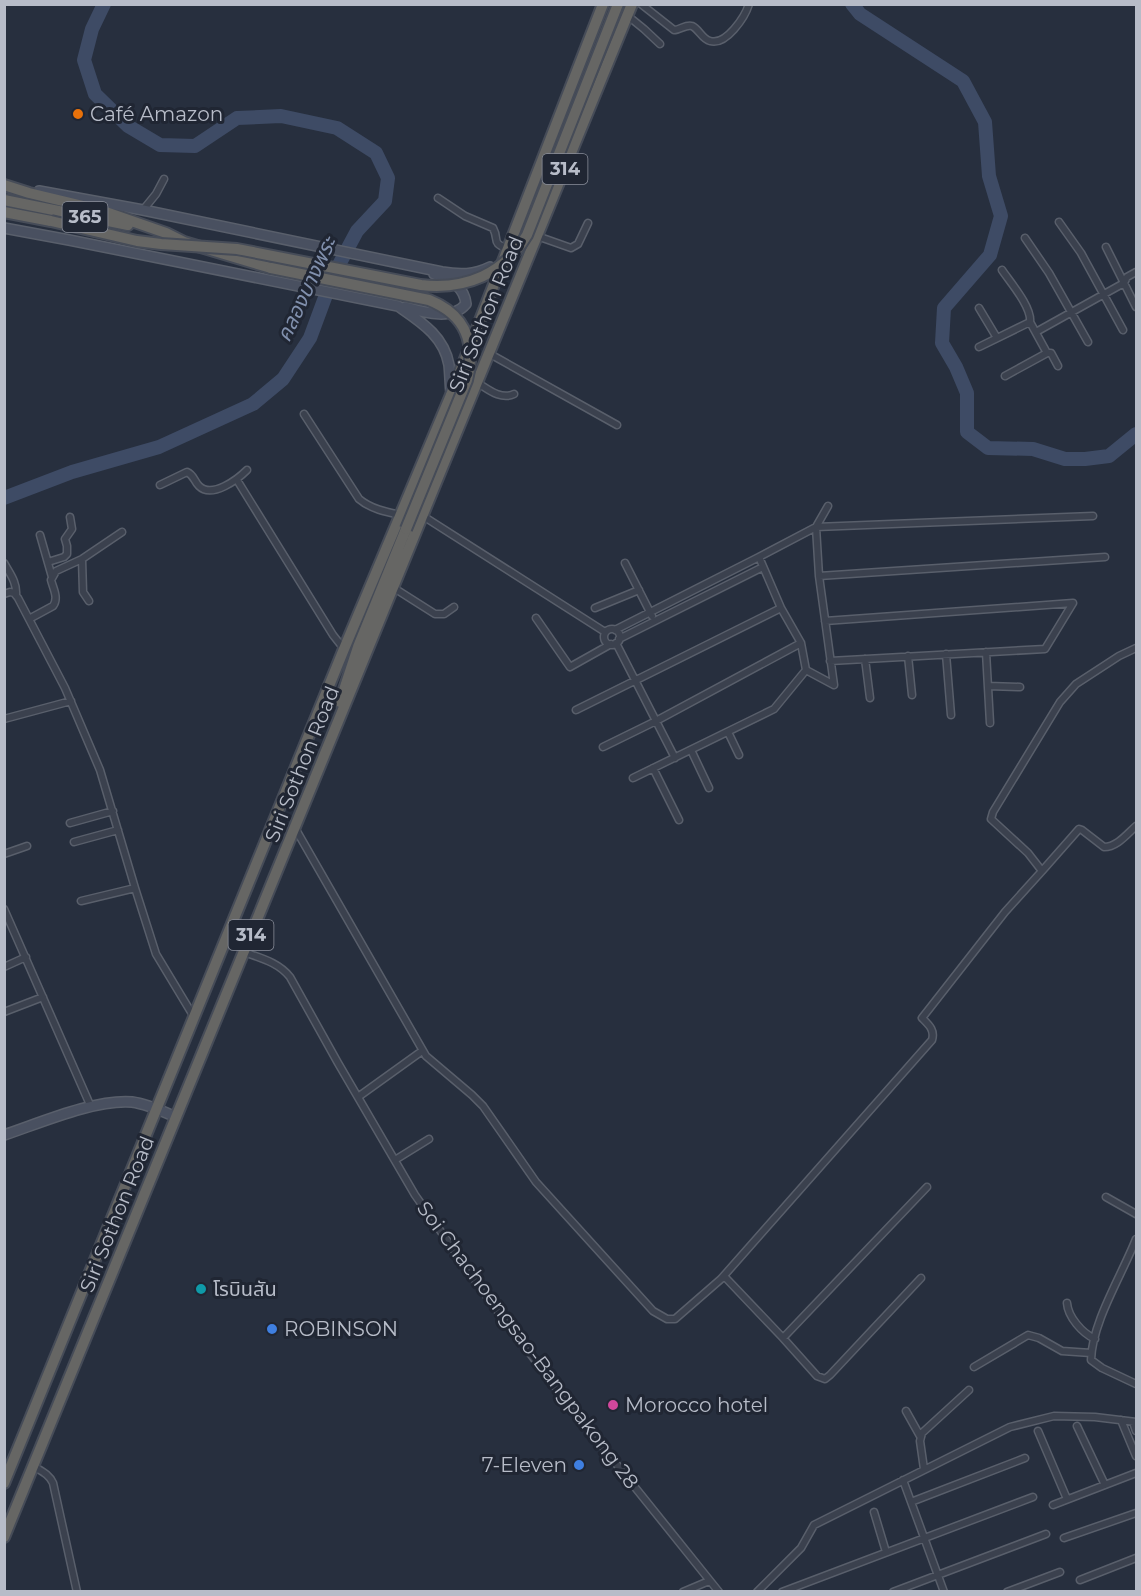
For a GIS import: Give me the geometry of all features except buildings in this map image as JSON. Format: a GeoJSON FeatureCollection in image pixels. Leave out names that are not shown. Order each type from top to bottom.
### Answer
{"type":"FeatureCollection","features":[{"type":"Feature","properties":{"kind":"highway","name":"Siri Sothon Road"},"geometry":{"type":"LineString","coordinates":[[4,1483],[344,649],[451,395],[603,4]]}},
{"type":"Feature","properties":{"kind":"highway"},"geometry":{"type":"LineString","coordinates":[[4,212],[137,241],[237,249],[432,287],[451,286],[477,279],[494,271],[507,261],[527,235],[618,4]]}},
{"type":"Feature","properties":{"kind":"highway","name":"Siri Sothon Road"},"geometry":{"type":"LineString","coordinates":[[4,1537],[632,4]]}},
{"type":"Feature","properties":{"kind":"highway"},"geometry":{"type":"LineString","coordinates":[[4,185],[29,194],[100,210],[193,245],[271,268],[429,300],[453,313],[463,325],[470,348],[467,380],[358,647],[325,752]]}},
{"type":"Feature","properties":{"kind":"highway","name":"365"},"geometry":{"type":"LineString","coordinates":[[4,200],[166,233]]}},
{"type":"Feature","properties":{"kind":"highway"},"geometry":{"type":"LineString","coordinates":[[489,298],[499,306],[510,303]]}},
{"type":"Feature","properties":{"kind":"highway"},"geometry":{"type":"LineString","coordinates":[[479,324],[490,322],[498,333]]}},
{"type":"Feature","properties":{"kind":"main road","name":"365"},"geometry":{"type":"LineString","coordinates":[[4,185],[143,210],[442,272],[465,275],[482,271],[508,252]]}},
{"type":"Feature","properties":{"kind":"main road","name":"365"},"geometry":{"type":"LineString","coordinates":[[4,228],[399,306],[426,326],[441,342],[449,363],[451,395]]}},
{"type":"Feature","properties":{"kind":"main road"},"geometry":{"type":"LineString","coordinates":[[399,306],[430,314],[461,309],[466,303],[463,291],[458,286],[416,266]]}},
{"type":"Feature","properties":{"kind":"main road"},"geometry":{"type":"LineString","coordinates":[[4,1135],[91,1107],[120,1102],[133,1102],[176,1117]]}},
{"type":"Feature","properties":{"kind":"street"},"geometry":{"type":"LineString","coordinates":[[641,4],[674,30],[677,31],[688,25],[692,26],[709,41],[715,42],[733,31],[749,4]]}},
{"type":"Feature","properties":{"kind":"street"},"geometry":{"type":"LineString","coordinates":[[628,16],[660,44]]}},
{"type":"Feature","properties":{"kind":"street"},"geometry":{"type":"LineString","coordinates":[[143,210],[164,179]]}},
{"type":"Feature","properties":{"kind":"street"},"geometry":{"type":"LineString","coordinates":[[438,198],[465,216],[493,228],[496,242],[508,252]]}},
{"type":"Feature","properties":{"kind":"street"},"geometry":{"type":"LineString","coordinates":[[1059,222],[1081,254],[1123,330]]}},
{"type":"Feature","properties":{"kind":"street"},"geometry":{"type":"LineString","coordinates":[[537,236],[571,248],[578,244],[588,224]]}},
{"type":"Feature","properties":{"kind":"street"},"geometry":{"type":"LineString","coordinates":[[1025,238],[1049,273],[1088,342]]}},
{"type":"Feature","properties":{"kind":"street"},"geometry":{"type":"LineString","coordinates":[[1106,247],[1137,307]]}},
{"type":"Feature","properties":{"kind":"street"},"geometry":{"type":"LineString","coordinates":[[1002,270],[1019,294],[1031,317],[1030,322],[1047,353],[1051,353],[1058,366]]}},
{"type":"Feature","properties":{"kind":"street"},"geometry":{"type":"LineString","coordinates":[[1036,332],[1124,283],[1127,277],[1137,272]]}},
{"type":"Feature","properties":{"kind":"street"},"geometry":{"type":"LineString","coordinates":[[980,308],[997,338]]}},
{"type":"Feature","properties":{"kind":"street"},"geometry":{"type":"LineString","coordinates":[[980,347],[1030,322]]}},
{"type":"Feature","properties":{"kind":"street"},"geometry":{"type":"LineString","coordinates":[[1005,376],[1047,353]]}},
{"type":"Feature","properties":{"kind":"street"},"geometry":{"type":"LineString","coordinates":[[490,354],[618,425]]}},
{"type":"Feature","properties":{"kind":"street"},"geometry":{"type":"LineString","coordinates":[[478,383],[501,396],[514,394]]}},
{"type":"Feature","properties":{"kind":"street"},"geometry":{"type":"LineString","coordinates":[[304,414],[359,499],[380,510],[401,515]]}},
{"type":"Feature","properties":{"kind":"street"},"geometry":{"type":"LineString","coordinates":[[160,485],[187,472],[192,474],[197,484],[204,490],[223,487],[237,480],[248,470]]}},
{"type":"Feature","properties":{"kind":"street"},"geometry":{"type":"LineString","coordinates":[[237,480],[333,635],[344,649]]}},
{"type":"Feature","properties":{"kind":"street"},"geometry":{"type":"LineString","coordinates":[[806,670],[834,685],[819,576],[816,527],[828,506]]}},
{"type":"Feature","properties":{"kind":"street"},"geometry":{"type":"LineString","coordinates":[[423,516],[605,632]]}},
{"type":"Feature","properties":{"kind":"street"},"geometry":{"type":"LineString","coordinates":[[605,632],[615,630],[651,613],[816,527],[1093,516]]}},
{"type":"Feature","properties":{"kind":"street"},"geometry":{"type":"LineString","coordinates":[[48,562],[67,554],[65,539],[72,530],[70,517]]}},
{"type":"Feature","properties":{"kind":"street"},"geometry":{"type":"LineString","coordinates":[[52,577],[56,571],[82,559],[122,532]]}},
{"type":"Feature","properties":{"kind":"street"},"geometry":{"type":"LineString","coordinates":[[29,619],[56,602],[52,577],[40,535]]}},
{"type":"Feature","properties":{"kind":"street"},"geometry":{"type":"LineString","coordinates":[[633,778],[774,709],[806,670],[801,643],[781,608],[759,557]]}},
{"type":"Feature","properties":{"kind":"street"},"geometry":{"type":"LineString","coordinates":[[819,576],[1106,557]]}},
{"type":"Feature","properties":{"kind":"street"},"geometry":{"type":"LineString","coordinates":[[82,559],[83,592],[89,601]]}},
{"type":"Feature","properties":{"kind":"street"},"geometry":{"type":"LineString","coordinates":[[4,563],[15,581],[16,595]]}},
{"type":"Feature","properties":{"kind":"street"},"geometry":{"type":"LineString","coordinates":[[625,563],[656,622]]}},
{"type":"Feature","properties":{"kind":"street"},"geometry":{"type":"LineString","coordinates":[[536,618],[570,667],[763,567]]}},
{"type":"Feature","properties":{"kind":"street"},"geometry":{"type":"LineString","coordinates":[[394,588],[435,614],[444,614],[454,607]]}},
{"type":"Feature","properties":{"kind":"street"},"geometry":{"type":"LineString","coordinates":[[595,608],[639,590]]}},
{"type":"Feature","properties":{"kind":"street"},"geometry":{"type":"LineString","coordinates":[[4,594],[10,592],[16,595],[71,701],[100,770],[156,954],[194,1017]]}},
{"type":"Feature","properties":{"kind":"street"},"geometry":{"type":"LineString","coordinates":[[825,621],[1073,603],[1045,649],[830,661]]}},
{"type":"Feature","properties":{"kind":"street"},"geometry":{"type":"LineString","coordinates":[[576,710],[781,608]]}},
{"type":"Feature","properties":{"kind":"street"},"geometry":{"type":"LineString","coordinates":[[615,630],[619,633],[615,642]]}},
{"type":"Feature","properties":{"kind":"street"},"geometry":{"type":"LineString","coordinates":[[605,632],[604,640],[615,642]]}},
{"type":"Feature","properties":{"kind":"street"},"geometry":{"type":"LineString","coordinates":[[615,642],[675,758]]}},
{"type":"Feature","properties":{"kind":"street"},"geometry":{"type":"LineString","coordinates":[[603,747],[801,643]]}},
{"type":"Feature","properties":{"kind":"street"},"geometry":{"type":"LineString","coordinates":[[1042,871],[1028,853],[991,819],[993,812],[1060,702],[1076,684],[1119,656],[1137,648]]}},
{"type":"Feature","properties":{"kind":"street"},"geometry":{"type":"LineString","coordinates":[[986,652],[990,723]]}},
{"type":"Feature","properties":{"kind":"street"},"geometry":{"type":"LineString","coordinates":[[946,654],[951,716]]}},
{"type":"Feature","properties":{"kind":"street"},"geometry":{"type":"LineString","coordinates":[[908,656],[912,695]]}},
{"type":"Feature","properties":{"kind":"street"},"geometry":{"type":"LineString","coordinates":[[865,659],[870,698]]}},
{"type":"Feature","properties":{"kind":"street"},"geometry":{"type":"LineString","coordinates":[[988,686],[1020,687]]}},
{"type":"Feature","properties":{"kind":"street"},"geometry":{"type":"LineString","coordinates":[[4,719],[71,701]]}},
{"type":"Feature","properties":{"kind":"street"},"geometry":{"type":"LineString","coordinates":[[728,732],[739,755]]}},
{"type":"Feature","properties":{"kind":"street"},"geometry":{"type":"LineString","coordinates":[[691,750],[709,788]]}},
{"type":"Feature","properties":{"kind":"street"},"geometry":{"type":"LineString","coordinates":[[653,768],[679,820]]}},
{"type":"Feature","properties":{"kind":"street"},"geometry":{"type":"LineString","coordinates":[[70,823],[113,811]]}},
{"type":"Feature","properties":{"kind":"street"},"geometry":{"type":"LineString","coordinates":[[295,828],[422,1051],[483,1106],[536,1182],[653,1311],[667,1319],[675,1319],[724,1276],[932,1040],[933,1030],[922,1018],[1005,912],[1079,829],[1104,847],[1108,847],[1113,846],[1137,826]]}},
{"type":"Feature","properties":{"kind":"street"},"geometry":{"type":"LineString","coordinates":[[74,842],[118,830]]}},
{"type":"Feature","properties":{"kind":"street"},"geometry":{"type":"LineString","coordinates":[[4,854],[27,846]]}},
{"type":"Feature","properties":{"kind":"street"},"geometry":{"type":"LineString","coordinates":[[81,901],[135,888]]}},
{"type":"Feature","properties":{"kind":"street"},"geometry":{"type":"LineString","coordinates":[[4,909],[91,1107]]}},
{"type":"Feature","properties":{"kind":"street","name":"Soi Chachoengsao-Bangpakong 28"},"geometry":{"type":"LineString","coordinates":[[244,952],[270,962],[285,971],[415,1195],[490,1300],[577,1415],[719,1592]]}},
{"type":"Feature","properties":{"kind":"street"},"geometry":{"type":"LineString","coordinates":[[4,967],[26,957]]}},
{"type":"Feature","properties":{"kind":"street"},"geometry":{"type":"LineString","coordinates":[[4,1012],[43,997]]}},
{"type":"Feature","properties":{"kind":"street"},"geometry":{"type":"LineString","coordinates":[[358,1097],[422,1051]]}},
{"type":"Feature","properties":{"kind":"street"},"geometry":{"type":"LineString","coordinates":[[395,1160],[429,1139]]}},
{"type":"Feature","properties":{"kind":"street"},"geometry":{"type":"LineString","coordinates":[[783,1338],[927,1187]]}},
{"type":"Feature","properties":{"kind":"street"},"geometry":{"type":"LineString","coordinates":[[1106,1197],[1137,1214]]}},
{"type":"Feature","properties":{"kind":"street"},"geometry":{"type":"LineString","coordinates":[[1137,1239],[1101,1319],[1091,1353],[1091,1360],[1095,1364],[1137,1384]]}},
{"type":"Feature","properties":{"kind":"street"},"geometry":{"type":"LineString","coordinates":[[724,1276],[817,1376],[825,1378],[921,1278]]}},
{"type":"Feature","properties":{"kind":"street"},"geometry":{"type":"LineString","coordinates":[[1067,1303],[1068,1309],[1084,1333],[1095,1339]]}},
{"type":"Feature","properties":{"kind":"street"},"geometry":{"type":"LineString","coordinates":[[974,1367],[1028,1335],[1039,1338],[1062,1351],[1091,1353]]}},
{"type":"Feature","properties":{"kind":"street"},"geometry":{"type":"LineString","coordinates":[[920,1436],[969,1390]]}},
{"type":"Feature","properties":{"kind":"street"},"geometry":{"type":"LineString","coordinates":[[906,1411],[920,1436],[924,1469]]}},
{"type":"Feature","properties":{"kind":"street"},"geometry":{"type":"LineString","coordinates":[[757,1592],[801,1548],[814,1525],[1010,1427],[1054,1416],[1078,1416],[1135,1422],[1137,1431]]}},
{"type":"Feature","properties":{"kind":"street"},"geometry":{"type":"LineString","coordinates":[[1121,1420],[1137,1456]]}},
{"type":"Feature","properties":{"kind":"street"},"geometry":{"type":"LineString","coordinates":[[1077,1426],[1105,1485]]}},
{"type":"Feature","properties":{"kind":"street"},"geometry":{"type":"LineString","coordinates":[[1038,1431],[1067,1499]]}},
{"type":"Feature","properties":{"kind":"street"},"geometry":{"type":"LineString","coordinates":[[911,1502],[1025,1458]]}},
{"type":"Feature","properties":{"kind":"street"},"geometry":{"type":"LineString","coordinates":[[33,1466],[50,1478],[53,1483],[76,1592]]}},
{"type":"Feature","properties":{"kind":"street"},"geometry":{"type":"LineString","coordinates":[[1053,1505],[1137,1473]]}},
{"type":"Feature","properties":{"kind":"street"},"geometry":{"type":"LineString","coordinates":[[903,1480],[944,1592]]}},
{"type":"Feature","properties":{"kind":"street"},"geometry":{"type":"LineString","coordinates":[[782,1592],[1033,1497]]}},
{"type":"Feature","properties":{"kind":"street"},"geometry":{"type":"LineString","coordinates":[[874,1512],[886,1552]]}},
{"type":"Feature","properties":{"kind":"street"},"geometry":{"type":"LineString","coordinates":[[1064,1538],[1137,1513]]}},
{"type":"Feature","properties":{"kind":"street"},"geometry":{"type":"LineString","coordinates":[[893,1592],[1046,1534]]}},
{"type":"Feature","properties":{"kind":"street"},"geometry":{"type":"LineString","coordinates":[[1080,1580],[1137,1558]]}},
{"type":"Feature","properties":{"kind":"street"},"geometry":{"type":"LineString","coordinates":[[1007,1592],[1060,1572]]}},
{"type":"Feature","properties":{"kind":"street"},"geometry":{"type":"LineString","coordinates":[[683,1592],[709,1581]]}},
{"type":"Feature","properties":{"kind":"waterway","name":"คลองบางพระ"},"geometry":{"type":"LineString","coordinates":[[4,498],[72,472],[159,447],[253,404],[283,379],[310,338],[333,276],[357,231],[385,201],[388,178],[376,153],[337,128],[281,116],[237,118],[195,146],[160,145],[128,126],[95,94],[84,60],[92,29],[104,4]]}},
{"type":"Feature","properties":{"kind":"waterway","name":"คลองบางพระ"},"geometry":{"type":"LineString","coordinates":[[852,4],[860,14],[963,81],[985,122],[989,176],[1001,216],[990,255],[944,308],[942,343],[967,393],[967,432],[988,448],[1033,449],[1065,459],[1109,456],[1136,434]]}},
{"type":"Feature","properties":{"kind":"place","name":"Café Amazon"},"geometry":{"type":"Point","coordinates":[78,114]}},
{"type":"Feature","properties":{"kind":"place","name":"โรบินสัน"},"geometry":{"type":"Point","coordinates":[201,1289]}},
{"type":"Feature","properties":{"kind":"place","name":"ROBINSON"},"geometry":{"type":"Point","coordinates":[272,1329]}},
{"type":"Feature","properties":{"kind":"place","name":"Morocco hotel"},"geometry":{"type":"Point","coordinates":[613,1405]}},
{"type":"Feature","properties":{"kind":"place","name":"7-Eleven"},"geometry":{"type":"Point","coordinates":[579,1465]}}]}
